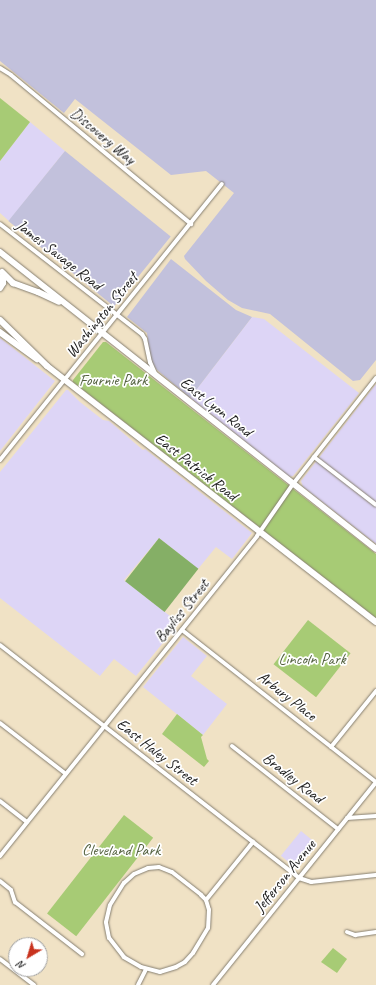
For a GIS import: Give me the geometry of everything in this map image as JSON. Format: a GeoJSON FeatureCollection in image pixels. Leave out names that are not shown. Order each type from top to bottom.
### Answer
{"type":"FeatureCollection","features":[{"type":"Feature","properties":{"kind":"highway","name":"East Lyon Road"},"geometry":{"type":"LineString","coordinates":[[0,252],[376,549]]}},
{"type":"Feature","properties":{"kind":"highway"},"geometry":{"type":"LineString","coordinates":[[0,288],[4,280],[1,271]]}},
{"type":"Feature","properties":{"kind":"highway"},"geometry":{"type":"LineString","coordinates":[[1,271],[13,283],[66,304]]}},
{"type":"Feature","properties":{"kind":"highway"},"geometry":{"type":"LineString","coordinates":[[0,320],[47,366]]}},
{"type":"Feature","properties":{"kind":"highway","name":"East Patrick Road"},"geometry":{"type":"LineString","coordinates":[[47,366],[376,622]]}},
{"type":"Feature","properties":{"kind":"main road","name":"East Patrick Road"},"geometry":{"type":"LineString","coordinates":[[0,332],[47,366]]}},
{"type":"Feature","properties":{"kind":"street","name":"Discovery Way"},"geometry":{"type":"LineString","coordinates":[[0,68],[11,75],[191,224]]}},
{"type":"Feature","properties":{"kind":"street","name":"Washington Street"},"geometry":{"type":"LineString","coordinates":[[0,460],[222,184]]}},
{"type":"Feature","properties":{"kind":"street","name":"James Savage Road"},"geometry":{"type":"LineString","coordinates":[[0,224],[142,334],[145,339],[150,362],[158,378]]}},
{"type":"Feature","properties":{"kind":"street","name":"Bayliss Street"},"geometry":{"type":"LineString","coordinates":[[0,856],[260,533],[293,484],[376,378]]}},
{"type":"Feature","properties":{"kind":"street"},"geometry":{"type":"LineString","coordinates":[[314,457],[376,505]]}},
{"type":"Feature","properties":{"kind":"street","name":"Arbury Place"},"geometry":{"type":"LineString","coordinates":[[182,630],[376,782]]}},
{"type":"Feature","properties":{"kind":"street","name":"East Haley Street"},"geometry":{"type":"LineString","coordinates":[[0,645],[299,878]]}},
{"type":"Feature","properties":{"kind":"street"},"geometry":{"type":"LineString","coordinates":[[331,747],[376,691]]}},
{"type":"Feature","properties":{"kind":"street"},"geometry":{"type":"LineString","coordinates":[[0,723],[66,774]]}},
{"type":"Feature","properties":{"kind":"street","name":"Bradley Road"},"geometry":{"type":"LineString","coordinates":[[232,746],[338,829]]}},
{"type":"Feature","properties":{"kind":"street","name":"Jefferson Avenue"},"geometry":{"type":"LineString","coordinates":[[213,985],[376,782]]}},
{"type":"Feature","properties":{"kind":"street"},"geometry":{"type":"LineString","coordinates":[[0,801],[27,822]]}},
{"type":"Feature","properties":{"kind":"street"},"geometry":{"type":"LineString","coordinates":[[347,818],[376,816]]}},
{"type":"Feature","properties":{"kind":"street"},"geometry":{"type":"LineString","coordinates":[[206,900],[253,842]]}},
{"type":"Feature","properties":{"kind":"street"},"geometry":{"type":"LineString","coordinates":[[158,867],[172,872],[206,900],[209,910],[208,928],[193,953],[185,962],[168,970],[160,972],[146,969],[124,956],[113,944],[107,930],[107,913],[110,905],[124,883],[134,874],[148,868],[158,867]]}},
{"type":"Feature","properties":{"kind":"street"},"geometry":{"type":"LineString","coordinates":[[299,878],[311,882],[376,875]]}},
{"type":"Feature","properties":{"kind":"street"},"geometry":{"type":"LineString","coordinates":[[0,881],[11,890],[16,902],[82,954]]}},
{"type":"Feature","properties":{"kind":"street"},"geometry":{"type":"LineString","coordinates":[[347,932],[354,935],[376,932]]}},
{"type":"Feature","properties":{"kind":"street"},"geometry":{"type":"LineString","coordinates":[[0,959],[34,985]]}},
{"type":"Feature","properties":{"kind":"street"},"geometry":{"type":"LineString","coordinates":[[138,985],[146,969]]}},
{"type":"Feature","properties":{"kind":"shaded area"},"geometry":{"type":"Polygon","coordinates":[[[0,0],[376,0],[376,360],[360,380],[353,381],[270,314],[242,308],[228,300],[206,281],[185,259],[184,256],[234,193],[206,171],[171,175],[75,99],[64,113],[0,61],[0,0]]]}},
{"type":"Feature","properties":{"kind":"shaded area"},"geometry":{"type":"Polygon","coordinates":[[[30,122],[65,151],[9,221],[0,213],[0,161],[30,122]]]}},
{"type":"Feature","properties":{"kind":"shaded area"},"geometry":{"type":"Polygon","coordinates":[[[65,151],[171,237],[114,307],[8,221],[65,151]]]}},
{"type":"Feature","properties":{"kind":"shaded area"},"geometry":{"type":"Polygon","coordinates":[[[171,259],[236,310],[252,317],[190,398],[156,369],[150,360],[147,333],[127,317],[171,259]]]}},
{"type":"Feature","properties":{"kind":"shaded area"},"geometry":{"type":"Polygon","coordinates":[[[252,317],[264,319],[359,393],[293,476],[289,477],[190,398],[252,317]]]}},
{"type":"Feature","properties":{"kind":"shaded area"},"geometry":{"type":"Polygon","coordinates":[[[0,338],[55,381],[0,451],[0,338]]]}},
{"type":"Feature","properties":{"kind":"shaded area"},"geometry":{"type":"Polygon","coordinates":[[[376,384],[376,544],[303,487],[301,481],[376,384]]]}},
{"type":"Feature","properties":{"kind":"shaded area"},"geometry":{"type":"Polygon","coordinates":[[[66,390],[68,390],[80,402],[103,420],[109,421],[143,450],[145,449],[252,533],[232,559],[216,547],[198,569],[159,538],[124,580],[179,623],[136,676],[114,659],[100,676],[0,598],[0,472],[66,390]]]}},
{"type":"Feature","properties":{"kind":"shaded area"},"geometry":{"type":"Polygon","coordinates":[[[183,637],[207,656],[191,676],[227,704],[203,735],[143,687],[183,637]]]}},
{"type":"Feature","properties":{"kind":"shaded area"},"geometry":{"type":"Polygon","coordinates":[[[301,831],[317,844],[297,869],[281,856],[301,831]]]}},
{"type":"Feature","properties":{"kind":"green space"},"geometry":{"type":"Polygon","coordinates":[[[0,98],[30,122],[0,161],[0,98]]]}},
{"type":"Feature","properties":{"kind":"green space","name":"Fournie Park"},"geometry":{"type":"Polygon","coordinates":[[[103,342],[106,342],[376,554],[376,618],[73,382],[103,342]]]}},
{"type":"Feature","properties":{"kind":"green space"},"geometry":{"type":"Polygon","coordinates":[[[159,538],[198,569],[165,612],[125,581],[159,538]]]}},
{"type":"Feature","properties":{"kind":"green space","name":"Lincoln Park"},"geometry":{"type":"Polygon","coordinates":[[[308,620],[351,653],[316,697],[274,664],[308,620]]]}},
{"type":"Feature","properties":{"kind":"green space"},"geometry":{"type":"Polygon","coordinates":[[[177,714],[203,735],[201,737],[207,759],[209,761],[204,767],[162,734],[177,714]]]}},
{"type":"Feature","properties":{"kind":"green space","name":"Cleveland Park"},"geometry":{"type":"Polygon","coordinates":[[[124,815],[153,838],[76,936],[47,914],[124,815]]]}},
{"type":"Feature","properties":{"kind":"green space"},"geometry":{"type":"Polygon","coordinates":[[[333,948],[347,959],[337,973],[321,962],[333,948]]]}}]}
